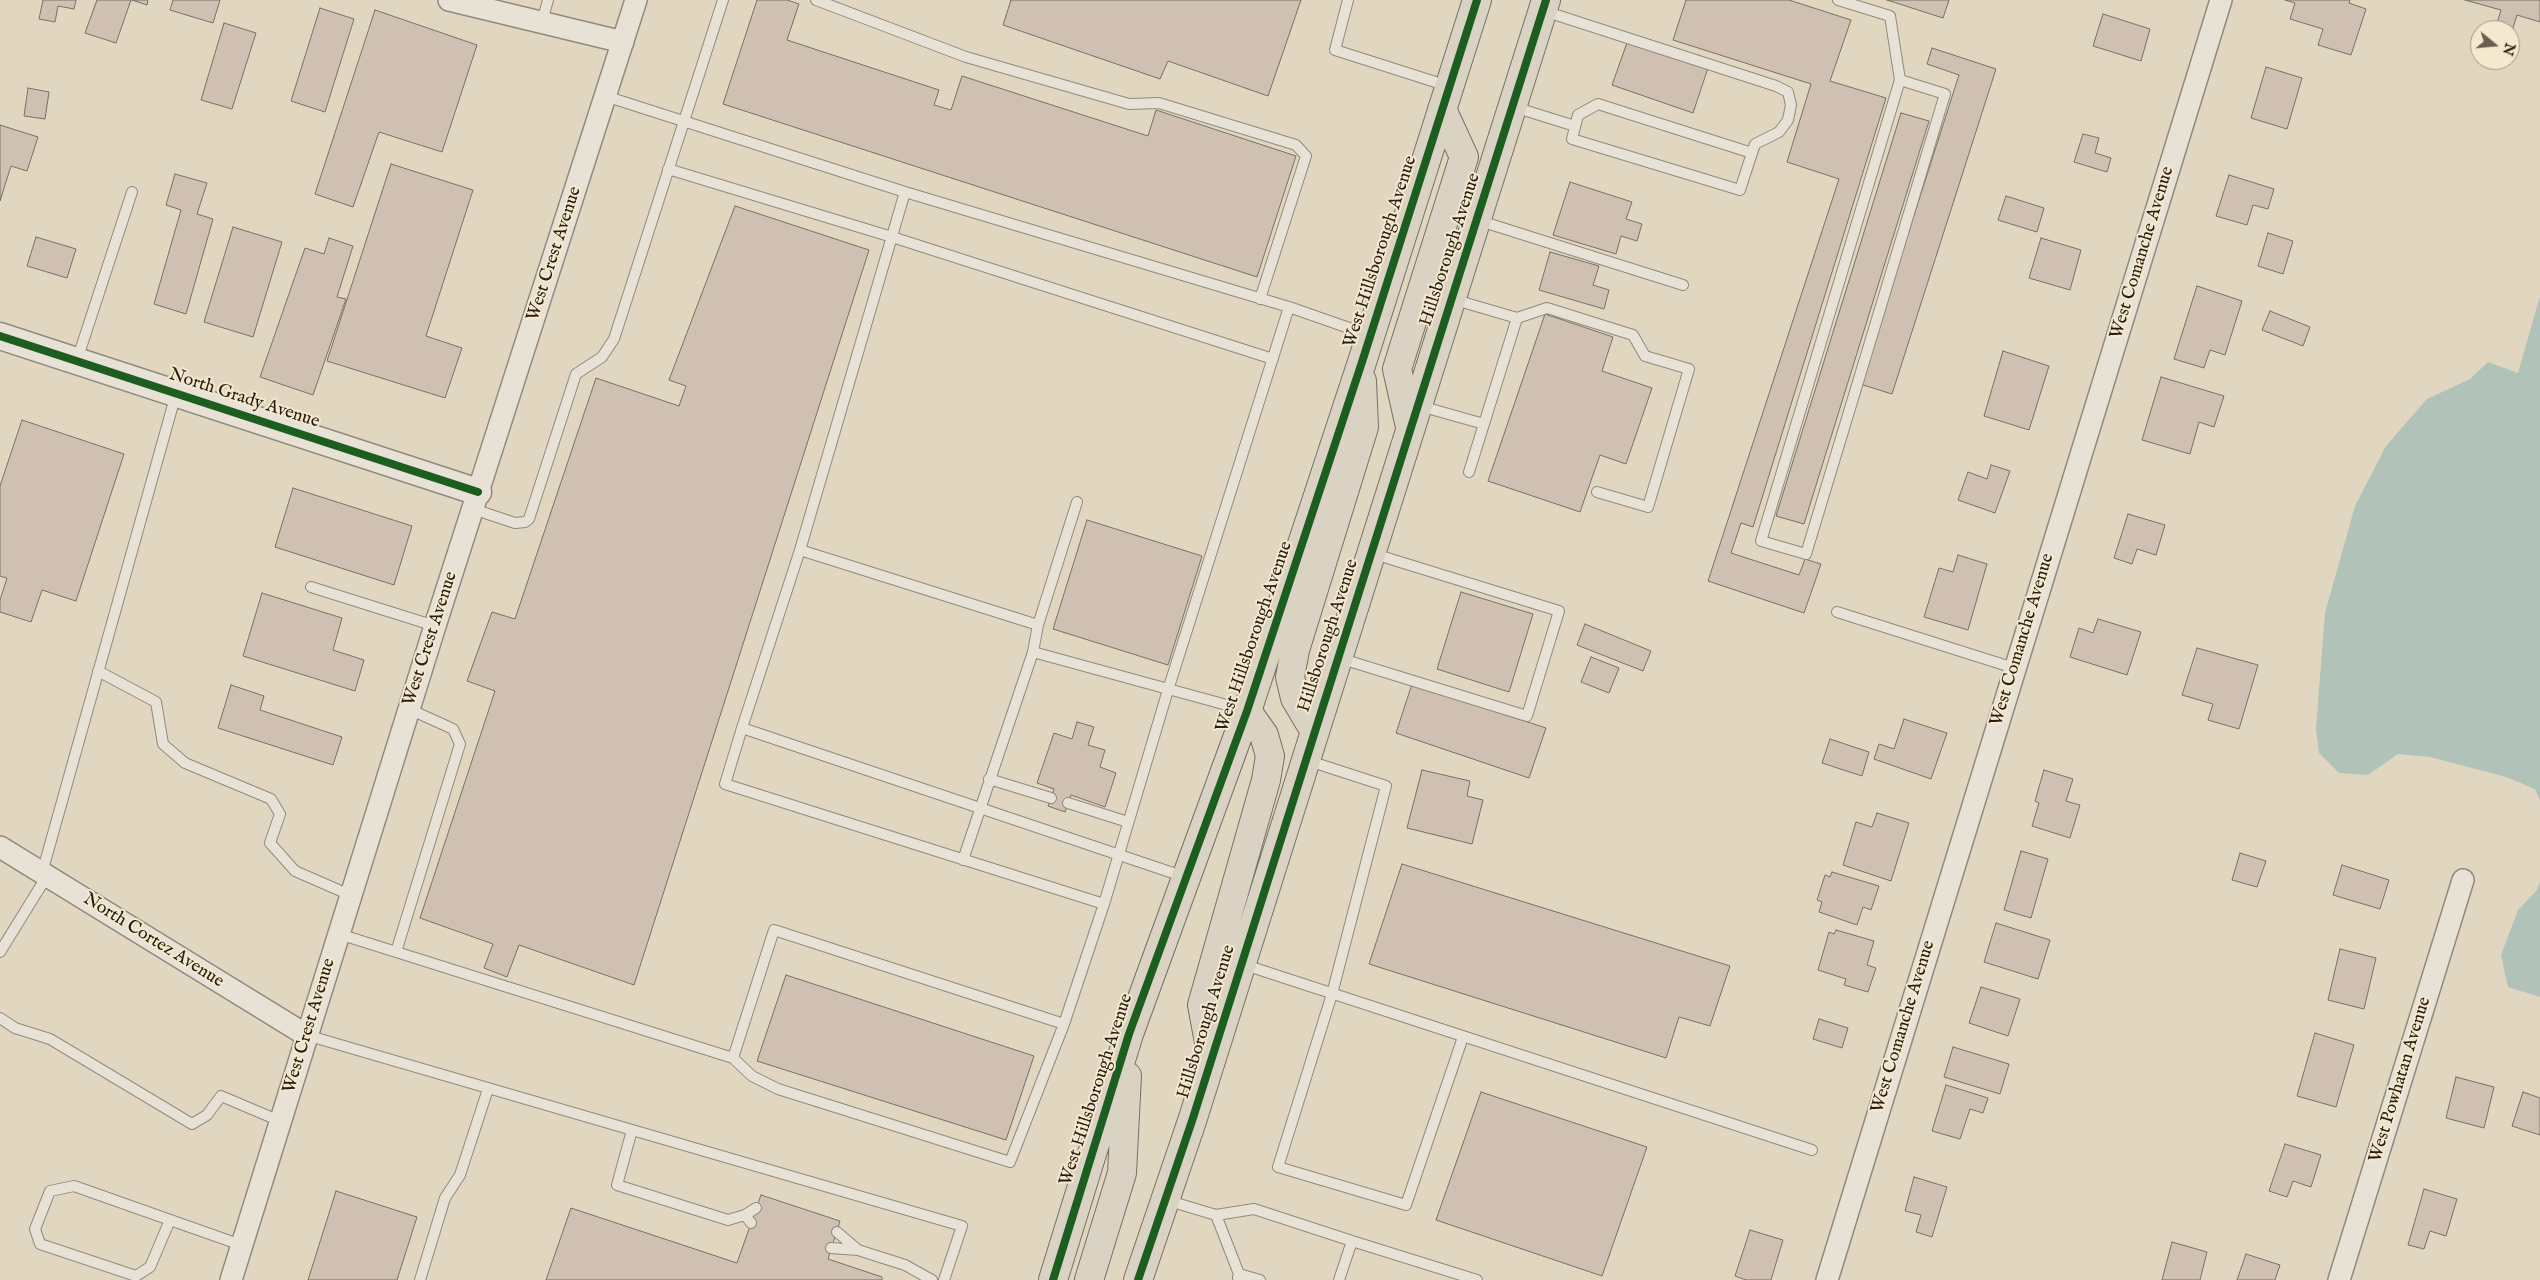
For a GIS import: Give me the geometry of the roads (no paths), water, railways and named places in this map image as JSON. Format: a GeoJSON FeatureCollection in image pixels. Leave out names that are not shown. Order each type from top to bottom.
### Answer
{"type":"FeatureCollection","features":[{"type":"Feature","properties":{"kind":"main road","name":"West Hillsborough Avenue"},"geometry":{"type":"LineString","coordinates":[[1053,1280],[1130,1034],[1247,711],[1362,362],[1477,0]]}},
{"type":"Feature","properties":{"kind":"main road","name":"Hillsborough Avenue"},"geometry":{"type":"LineString","coordinates":[[1138,1280],[1212,1057],[1545,5]]}},
{"type":"Feature","properties":{"kind":"main road"},"geometry":{"type":"LineString","coordinates":[[1414,416],[1397,369],[1464,157],[1446,98]]}},
{"type":"Feature","properties":{"kind":"main road"},"geometry":{"type":"LineString","coordinates":[[1314,730],[1295,698],[1290,677],[1295,650],[1364,427],[1362,362]]}},
{"type":"Feature","properties":{"kind":"main road"},"geometry":{"type":"LineString","coordinates":[[1212,1057],[1202,1005],[1266,780],[1270,756],[1264,735],[1247,711]]}},
{"type":"Feature","properties":{"kind":"main road"},"geometry":{"type":"LineString","coordinates":[[1089,1280],[1122,1173],[1130,1034]]}},
{"type":"Feature","properties":{"kind":"street"},"geometry":{"type":"LineString","coordinates":[[449,0],[623,42]]}},
{"type":"Feature","properties":{"kind":"street","name":"West Crest Avenue"},"geometry":{"type":"LineString","coordinates":[[231,1280],[435,626],[636,0]]}},
{"type":"Feature","properties":{"kind":"street","name":"West Comanche Avenue"},"geometry":{"type":"LineString","coordinates":[[1827,1280],[2221,0]]}},
{"type":"Feature","properties":{"kind":"street","name":"North Grady Avenue"},"geometry":{"type":"LineString","coordinates":[[0,336],[176,392],[475,500]]}},
{"type":"Feature","properties":{"kind":"street","name":"North Cortez Avenue"},"geometry":{"type":"LineString","coordinates":[[0,847],[306,1035]]}},
{"type":"Feature","properties":{"kind":"street","name":"West Powhatan Avenue"},"geometry":{"type":"LineString","coordinates":[[2338,1280],[2463,880]]}},
{"type":"Feature","properties":{"kind":"lane"},"geometry":{"type":"LineString","coordinates":[[542,22],[548,0]]}},
{"type":"Feature","properties":{"kind":"lane"},"geometry":{"type":"LineString","coordinates":[[475,500],[514,522],[525,522],[529,519],[576,374],[602,357],[614,340],[723,0]]}},
{"type":"Feature","properties":{"kind":"lane"},"geometry":{"type":"LineString","coordinates":[[816,0],[966,57],[1129,104],[1159,103],[1296,145],[1306,156],[1260,298]]}},
{"type":"Feature","properties":{"kind":"lane"},"geometry":{"type":"LineString","coordinates":[[1348,0],[1335,50],[1446,98]]}},
{"type":"Feature","properties":{"kind":"lane"},"geometry":{"type":"LineString","coordinates":[[1838,0],[1890,16],[1900,80],[1761,541],[1806,554],[1946,94],[1900,80]]}},
{"type":"Feature","properties":{"kind":"lane"},"geometry":{"type":"LineString","coordinates":[[1545,5],[1788,92],[1791,104],[1788,120],[1779,132],[1755,144],[1740,190],[1572,139],[1578,116],[1598,104],[1752,152]]}},
{"type":"Feature","properties":{"kind":"lane"},"geometry":{"type":"LineString","coordinates":[[605,96],[905,192],[1260,298],[1370,335]]}},
{"type":"Feature","properties":{"kind":"lane"},"geometry":{"type":"LineString","coordinates":[[1513,106],[1575,126]]}},
{"type":"Feature","properties":{"kind":"lane"},"geometry":{"type":"LineString","coordinates":[[668,169],[892,237],[1273,360]]}},
{"type":"Feature","properties":{"kind":"lane"},"geometry":{"type":"LineString","coordinates":[[77,360],[132,192]]}},
{"type":"Feature","properties":{"kind":"lane"},"geometry":{"type":"LineString","coordinates":[[905,192],[800,550],[725,784],[1104,904]]}},
{"type":"Feature","properties":{"kind":"lane"},"geometry":{"type":"LineString","coordinates":[[1476,220],[1683,285]]}},
{"type":"Feature","properties":{"kind":"lane"},"geometry":{"type":"LineString","coordinates":[[1452,298],[1517,318],[1547,308],[1633,335],[1645,356],[1689,369],[1648,507],[1597,492]]}},
{"type":"Feature","properties":{"kind":"lane"},"geometry":{"type":"LineString","coordinates":[[339,934],[733,1058],[752,1076],[778,1089],[1010,1162],[1064,1024],[1104,904],[1168,690],[1289,308]]}},
{"type":"Feature","properties":{"kind":"lane"},"geometry":{"type":"LineString","coordinates":[[1469,472],[1517,318]]}},
{"type":"Feature","properties":{"kind":"lane"},"geometry":{"type":"LineString","coordinates":[[0,952],[44,874],[176,392]]}},
{"type":"Feature","properties":{"kind":"lane"},"geometry":{"type":"LineString","coordinates":[[1414,416],[1484,424]]}},
{"type":"Feature","properties":{"kind":"lane"},"geometry":{"type":"LineString","coordinates":[[963,860],[1033,652],[1038,625],[1077,502]]}},
{"type":"Feature","properties":{"kind":"lane"},"geometry":{"type":"LineString","coordinates":[[800,550],[1038,625]]}},
{"type":"Feature","properties":{"kind":"lane"},"geometry":{"type":"LineString","coordinates":[[1337,658],[1527,716],[1559,611],[1370,553]]}},
{"type":"Feature","properties":{"kind":"lane"},"geometry":{"type":"LineString","coordinates":[[311,587],[435,626]]}},
{"type":"Feature","properties":{"kind":"lane"},"geometry":{"type":"LineString","coordinates":[[1837,612],[2014,668]]}},
{"type":"Feature","properties":{"kind":"lane"},"geometry":{"type":"LineString","coordinates":[[1033,652],[1247,711]]}},
{"type":"Feature","properties":{"kind":"lane"},"geometry":{"type":"LineString","coordinates":[[98,672],[156,702],[163,744],[185,763],[270,799],[280,814],[270,843],[295,871],[350,895]]}},
{"type":"Feature","properties":{"kind":"lane"},"geometry":{"type":"LineString","coordinates":[[396,952],[460,744],[453,729],[409,709]]}},
{"type":"Feature","properties":{"kind":"lane"},"geometry":{"type":"LineString","coordinates":[[742,728],[1186,878]]}},
{"type":"Feature","properties":{"kind":"lane"},"geometry":{"type":"LineString","coordinates":[[1305,760],[1386,786],[1332,994],[1278,1167],[1406,1205],[1463,1037]]}},
{"type":"Feature","properties":{"kind":"lane"},"geometry":{"type":"LineString","coordinates":[[989,779],[1050,798]]}},
{"type":"Feature","properties":{"kind":"lane"},"geometry":{"type":"LineString","coordinates":[[1068,803],[1128,822]]}},
{"type":"Feature","properties":{"kind":"lane"},"geometry":{"type":"LineString","coordinates":[[733,1058],[774,930],[1064,1024]]}},
{"type":"Feature","properties":{"kind":"lane"},"geometry":{"type":"LineString","coordinates":[[1241,964],[1812,1150]]}},
{"type":"Feature","properties":{"kind":"lane"},"geometry":{"type":"LineString","coordinates":[[0,1018],[15,1028],[50,1039],[192,1124],[206,1114],[221,1096],[280,1121]]}},
{"type":"Feature","properties":{"kind":"lane"},"geometry":{"type":"LineString","coordinates":[[306,1035],[962,1226],[944,1280]]}},
{"type":"Feature","properties":{"kind":"lane"},"geometry":{"type":"LineString","coordinates":[[420,1280],[445,1198],[460,1175],[488,1089]]}},
{"type":"Feature","properties":{"kind":"lane"},"geometry":{"type":"LineString","coordinates":[[632,1130],[617,1185],[728,1220],[748,1219],[756,1208]]}},
{"type":"Feature","properties":{"kind":"lane"},"geometry":{"type":"LineString","coordinates":[[170,1220],[150,1267],[136,1276],[40,1244],[35,1230],[50,1191],[74,1186],[242,1245]]}},
{"type":"Feature","properties":{"kind":"lane"},"geometry":{"type":"LineString","coordinates":[[1165,1199],[1216,1215],[1254,1209],[1462,1278],[1478,1280]]}},
{"type":"Feature","properties":{"kind":"lane"},"geometry":{"type":"LineString","coordinates":[[1216,1215],[1238,1277],[1260,1280]]}},
{"type":"Feature","properties":{"kind":"lane"},"geometry":{"type":"LineString","coordinates":[[837,1232],[858,1250]]}},
{"type":"Feature","properties":{"kind":"lane"},"geometry":{"type":"LineString","coordinates":[[1339,1280],[1352,1240]]}},
{"type":"Feature","properties":{"kind":"lane"},"geometry":{"type":"LineString","coordinates":[[831,1248],[858,1250],[905,1266],[932,1280]]}}]}
